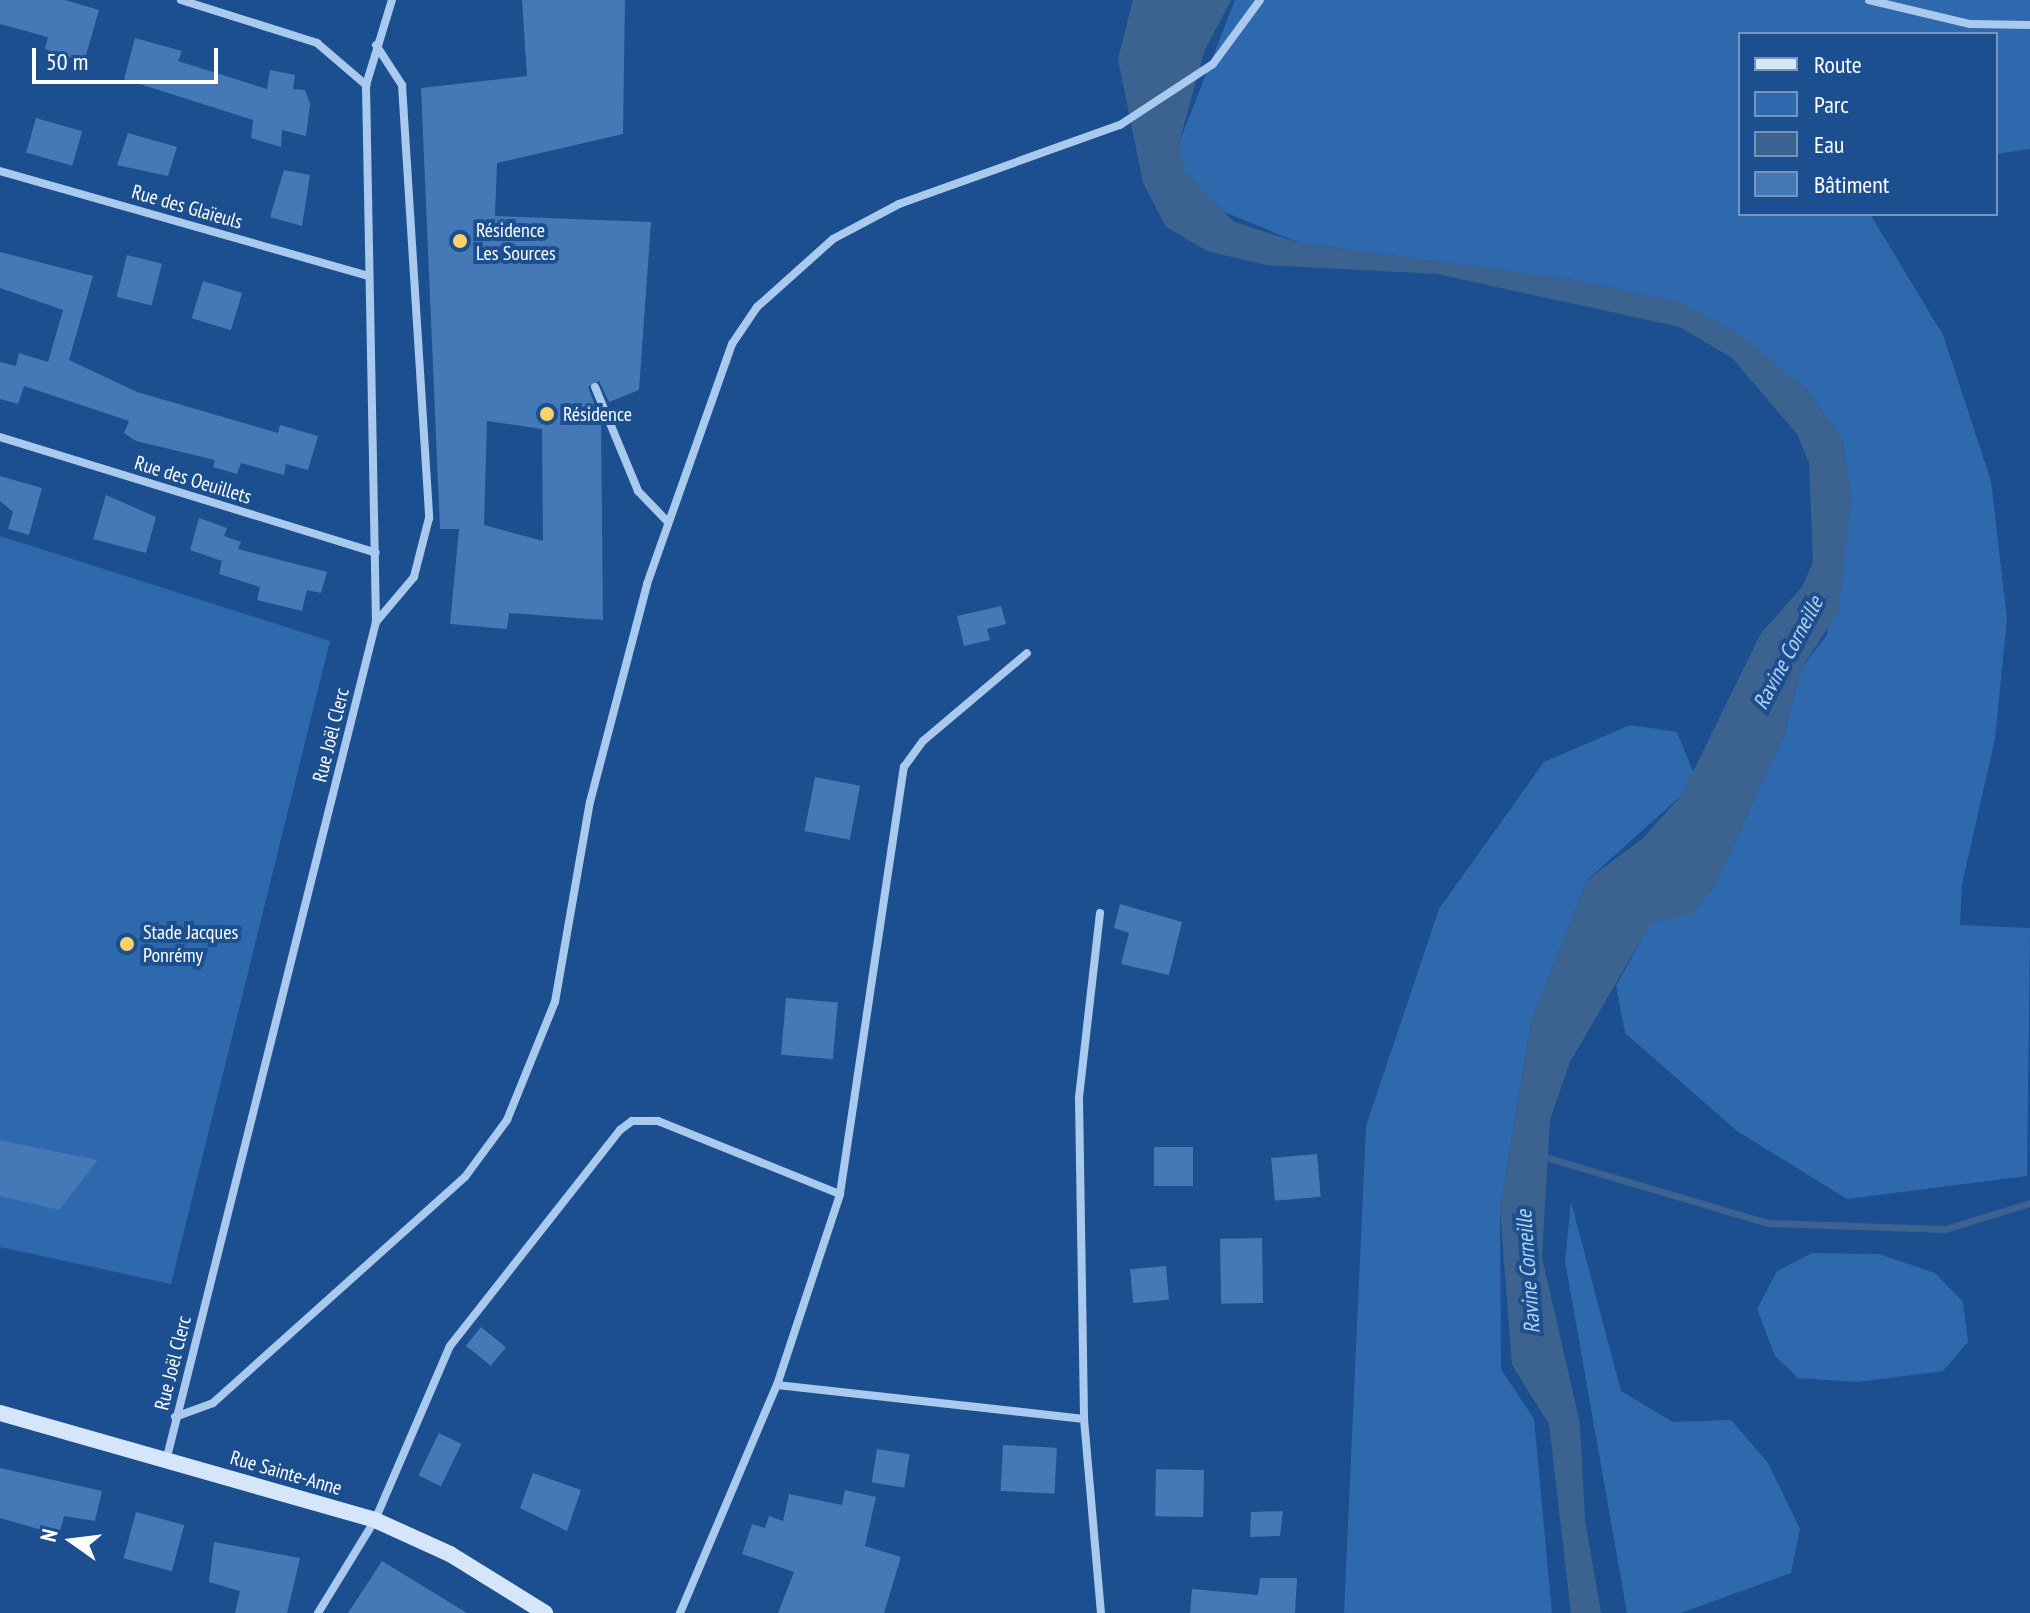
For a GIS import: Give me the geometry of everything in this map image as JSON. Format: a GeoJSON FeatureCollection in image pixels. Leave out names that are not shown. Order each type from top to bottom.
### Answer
{"type":"FeatureCollection","features":[{"type":"Feature","properties":{"kind":"main road","name":"Rue Sainte-Anne"},"geometry":{"type":"LineString","coordinates":[[0,1413],[166,1463],[375,1520],[450,1554],[545,1613]]}},
{"type":"Feature","properties":{"kind":"street"},"geometry":{"type":"LineString","coordinates":[[181,0],[317,43],[366,85]]}},
{"type":"Feature","properties":{"kind":"street","name":"Rue Joël Clerc"},"geometry":{"type":"LineString","coordinates":[[166,1463],[175,1417],[376,622],[366,275],[366,85],[392,0]]}},
{"type":"Feature","properties":{"kind":"street"},"geometry":{"type":"LineString","coordinates":[[175,1417],[213,1403],[491,1149],[555,1002],[603,746],[667,521],[732,344],[794,268],[899,204],[1120,125],[1213,64],[1260,0]]}},
{"type":"Feature","properties":{"kind":"street"},"geometry":{"type":"LineString","coordinates":[[1869,0],[1970,24],[2030,25]]}},
{"type":"Feature","properties":{"kind":"street"},"geometry":{"type":"LineString","coordinates":[[376,45],[402,85],[429,518],[414,577],[376,622]]}},
{"type":"Feature","properties":{"kind":"street","name":"Rue des Glaïeuls"},"geometry":{"type":"LineString","coordinates":[[0,171],[366,275]]}},
{"type":"Feature","properties":{"kind":"street"},"geometry":{"type":"LineString","coordinates":[[595,387],[638,491],[667,521]]}},
{"type":"Feature","properties":{"kind":"street","name":"Rue des Oeuillets"},"geometry":{"type":"LineString","coordinates":[[0,437],[376,553]]}},
{"type":"Feature","properties":{"kind":"street"},"geometry":{"type":"LineString","coordinates":[[680,1613],[777,1385],[840,1194],[904,767],[923,741],[1027,653]]}},
{"type":"Feature","properties":{"kind":"street"},"geometry":{"type":"LineString","coordinates":[[1100,913],[1079,1087],[1084,1419],[1101,1613]]}},
{"type":"Feature","properties":{"kind":"street"},"geometry":{"type":"LineString","coordinates":[[318,1613],[375,1520],[450,1346],[620,1130],[632,1121],[658,1121],[840,1194]]}},
{"type":"Feature","properties":{"kind":"street"},"geometry":{"type":"LineString","coordinates":[[777,1385],[1084,1419]]}},
{"type":"Feature","properties":{"kind":"green space"},"geometry":{"type":"Polygon","coordinates":[[[1235,0],[2030,0],[2030,149],[1998,154],[1998,32],[1738,32],[1738,216],[1871,216],[1943,335],[1991,481],[2007,619],[1995,739],[1962,884],[1960,925],[2030,928],[2027,1176],[1847,1199],[1737,1131],[1625,1033],[1616,986],[1651,922],[1698,907],[1715,885],[1784,735],[1801,669],[1827,635],[1851,498],[1842,439],[1805,388],[1680,302],[1574,280],[1300,243],[1212,207],[1183,171],[1179,143],[1235,0]]]}},
{"type":"Feature","properties":{"kind":"green space","name":"Stade Jacques Ponrémy"},"geometry":{"type":"Polygon","coordinates":[[[0,536],[330,641],[171,1284],[0,1247],[0,536]]]}},
{"type":"Feature","properties":{"kind":"green space"},"geometry":{"type":"Polygon","coordinates":[[[1630,725],[1677,732],[1694,774],[1681,796],[1587,880],[1531,1022],[1500,1210],[1501,1369],[1534,1419],[1552,1613],[1344,1613],[1366,1126],[1439,909],[1544,762],[1630,725]]]}},
{"type":"Feature","properties":{"kind":"green space"},"geometry":{"type":"Polygon","coordinates":[[[1571,1202],[1621,1391],[1673,1422],[1731,1420],[1768,1463],[1800,1529],[1791,1573],[1681,1613],[1627,1613],[1565,1261],[1571,1202]]]}},
{"type":"Feature","properties":{"kind":"green space"},"geometry":{"type":"Polygon","coordinates":[[[1812,1253],[1879,1254],[1935,1273],[1963,1302],[1968,1342],[1943,1371],[1858,1382],[1798,1378],[1775,1356],[1757,1309],[1777,1271],[1812,1253]]]}},
{"type":"Feature","properties":{"kind":"water","name":"Ravine Corneille"},"geometry":{"type":"Polygon","coordinates":[[[1133,0],[1231,0],[1204,52],[1179,143],[1184,171],[1234,222],[1300,243],[1574,280],[1680,302],[1737,333],[1805,388],[1842,439],[1851,498],[1839,611],[1801,669],[1784,735],[1715,885],[1693,914],[1651,923],[1570,1062],[1550,1120],[1542,1257],[1580,1424],[1585,1520],[1601,1613],[1571,1613],[1549,1424],[1512,1365],[1500,1210],[1531,1022],[1587,880],[1642,839],[1681,796],[1761,633],[1802,587],[1813,562],[1809,463],[1797,434],[1732,358],[1680,327],[1437,274],[1266,265],[1207,251],[1166,227],[1143,183],[1118,59],[1133,0]]]}},
{"type":"Feature","properties":{"kind":"building"},"geometry":{"type":"Polygon","coordinates":[[[0,0],[65,0],[99,10],[84,62],[45,49],[48,37],[0,24],[0,0]]]}},
{"type":"Feature","properties":{"kind":"building"},"geometry":{"type":"Polygon","coordinates":[[[522,0],[625,0],[623,134],[497,163],[495,216],[651,222],[639,390],[609,402],[599,381],[588,387],[601,420],[603,620],[509,613],[507,629],[450,624],[459,529],[440,529],[421,88],[527,76],[522,0]],[[487,421],[484,525],[543,541],[542,429],[487,421]]]}},
{"type":"Feature","properties":{"kind":"building"},"geometry":{"type":"Polygon","coordinates":[[[135,38],[182,51],[178,61],[267,89],[270,70],[295,75],[293,89],[305,90],[310,104],[306,136],[282,130],[281,147],[251,138],[253,120],[124,79],[135,38]]]}},
{"type":"Feature","properties":{"kind":"building"},"geometry":{"type":"Polygon","coordinates":[[[36,118],[82,131],[72,166],[26,153],[36,118]]]}},
{"type":"Feature","properties":{"kind":"building"},"geometry":{"type":"Polygon","coordinates":[[[128,133],[177,147],[168,176],[117,165],[128,133]]]}},
{"type":"Feature","properties":{"kind":"building"},"geometry":{"type":"Polygon","coordinates":[[[284,170],[310,175],[302,226],[270,217],[284,170]]]}},
{"type":"Feature","properties":{"kind":"building"},"geometry":{"type":"Polygon","coordinates":[[[0,252],[93,276],[69,360],[137,392],[278,433],[280,425],[318,436],[308,470],[286,464],[284,475],[241,463],[237,474],[213,467],[215,460],[136,441],[124,433],[129,421],[24,386],[18,404],[0,399],[0,362],[16,366],[19,353],[48,362],[63,310],[0,288],[0,252]]]}},
{"type":"Feature","properties":{"kind":"building"},"geometry":{"type":"Polygon","coordinates":[[[127,255],[162,264],[152,305],[117,297],[127,255]]]}},
{"type":"Feature","properties":{"kind":"building"},"geometry":{"type":"Polygon","coordinates":[[[203,281],[242,293],[231,330],[192,318],[203,281]]]}},
{"type":"Feature","properties":{"kind":"building"},"geometry":{"type":"Polygon","coordinates":[[[0,476],[42,488],[29,535],[8,529],[13,512],[0,501],[0,476]]]}},
{"type":"Feature","properties":{"kind":"building"},"geometry":{"type":"Polygon","coordinates":[[[106,495],[156,517],[146,553],[93,539],[106,495]]]}},
{"type":"Feature","properties":{"kind":"building"},"geometry":{"type":"Polygon","coordinates":[[[199,518],[227,528],[224,536],[241,542],[238,549],[327,572],[321,593],[307,590],[302,611],[257,600],[260,587],[219,574],[222,561],[190,550],[199,518]]]}},
{"type":"Feature","properties":{"kind":"building"},"geometry":{"type":"Polygon","coordinates":[[[1001,606],[1006,624],[987,629],[990,640],[964,646],[957,616],[1001,606]]]}},
{"type":"Feature","properties":{"kind":"building"},"geometry":{"type":"Polygon","coordinates":[[[815,777],[860,786],[850,840],[805,831],[815,777]]]}},
{"type":"Feature","properties":{"kind":"building"},"geometry":{"type":"Polygon","coordinates":[[[1120,904],[1182,922],[1169,975],[1121,964],[1129,933],[1114,928],[1120,904]]]}},
{"type":"Feature","properties":{"kind":"building"},"geometry":{"type":"Polygon","coordinates":[[[786,998],[838,1003],[833,1059],[781,1055],[786,998]]]}},
{"type":"Feature","properties":{"kind":"building"},"geometry":{"type":"Polygon","coordinates":[[[0,1140],[98,1160],[59,1210],[0,1196],[0,1140]]]}},
{"type":"Feature","properties":{"kind":"building"},"geometry":{"type":"Polygon","coordinates":[[[1154,1147],[1193,1147],[1193,1186],[1154,1186],[1154,1147]]]}},
{"type":"Feature","properties":{"kind":"building"},"geometry":{"type":"Polygon","coordinates":[[[1317,1154],[1321,1197],[1275,1201],[1271,1158],[1317,1154]]]}},
{"type":"Feature","properties":{"kind":"building"},"geometry":{"type":"Polygon","coordinates":[[[1262,1238],[1263,1303],[1221,1304],[1220,1239],[1262,1238]]]}},
{"type":"Feature","properties":{"kind":"building"},"geometry":{"type":"Polygon","coordinates":[[[1166,1266],[1169,1300],[1133,1303],[1130,1269],[1166,1266]]]}},
{"type":"Feature","properties":{"kind":"building"},"geometry":{"type":"Polygon","coordinates":[[[481,1327],[506,1347],[491,1366],[466,1346],[481,1327]]]}},
{"type":"Feature","properties":{"kind":"building"},"geometry":{"type":"Polygon","coordinates":[[[439,1433],[461,1444],[441,1486],[418,1475],[439,1433]]]}},
{"type":"Feature","properties":{"kind":"building"},"geometry":{"type":"Polygon","coordinates":[[[1003,1445],[1057,1448],[1055,1494],[1001,1491],[1003,1445]]]}},
{"type":"Feature","properties":{"kind":"building"},"geometry":{"type":"Polygon","coordinates":[[[877,1449],[910,1454],[904,1488],[872,1483],[877,1449]]]}},
{"type":"Feature","properties":{"kind":"building"},"geometry":{"type":"Polygon","coordinates":[[[0,1468],[102,1491],[95,1521],[64,1516],[59,1535],[0,1518],[0,1468]]]}},
{"type":"Feature","properties":{"kind":"building"},"geometry":{"type":"Polygon","coordinates":[[[1156,1469],[1204,1470],[1203,1517],[1155,1516],[1156,1469]]]}},
{"type":"Feature","properties":{"kind":"building"},"geometry":{"type":"Polygon","coordinates":[[[533,1473],[581,1490],[567,1531],[520,1508],[533,1473]]]}},
{"type":"Feature","properties":{"kind":"building"},"geometry":{"type":"Polygon","coordinates":[[[845,1490],[876,1497],[865,1546],[901,1557],[884,1613],[778,1613],[794,1572],[742,1554],[752,1524],[765,1528],[769,1516],[783,1521],[789,1494],[842,1505],[845,1490]]]}},
{"type":"Feature","properties":{"kind":"building"},"geometry":{"type":"Polygon","coordinates":[[[1283,1511],[1280,1536],[1250,1537],[1251,1512],[1283,1511]]]}},
{"type":"Feature","properties":{"kind":"building"},"geometry":{"type":"Polygon","coordinates":[[[136,1512],[184,1525],[172,1571],[124,1558],[136,1512]]]}},
{"type":"Feature","properties":{"kind":"building"},"geometry":{"type":"Polygon","coordinates":[[[214,1542],[300,1558],[287,1613],[235,1613],[240,1591],[209,1582],[214,1542]]]}},
{"type":"Feature","properties":{"kind":"building"},"geometry":{"type":"Polygon","coordinates":[[[382,1561],[467,1613],[348,1613],[382,1561]]]}},
{"type":"Feature","properties":{"kind":"building"},"geometry":{"type":"Polygon","coordinates":[[[1260,1578],[1297,1578],[1295,1613],[1190,1613],[1192,1589],[1258,1595],[1260,1578]]]}},
{"type":"Feature","properties":{"kind":"waterway"},"geometry":{"type":"LineString","coordinates":[[1538,1155],[1767,1223],[1945,1229],[2030,1203]]}},
{"type":"Feature","properties":{"kind":"place","name":"Résidence Les Sources"},"geometry":{"type":"Point","coordinates":[460,241]}},
{"type":"Feature","properties":{"kind":"place","name":"Résidence"},"geometry":{"type":"Point","coordinates":[547,414]}},
{"type":"Feature","properties":{"kind":"place","name":"Stade Jacques Ponrémy"},"geometry":{"type":"Point","coordinates":[127,944]}}]}
